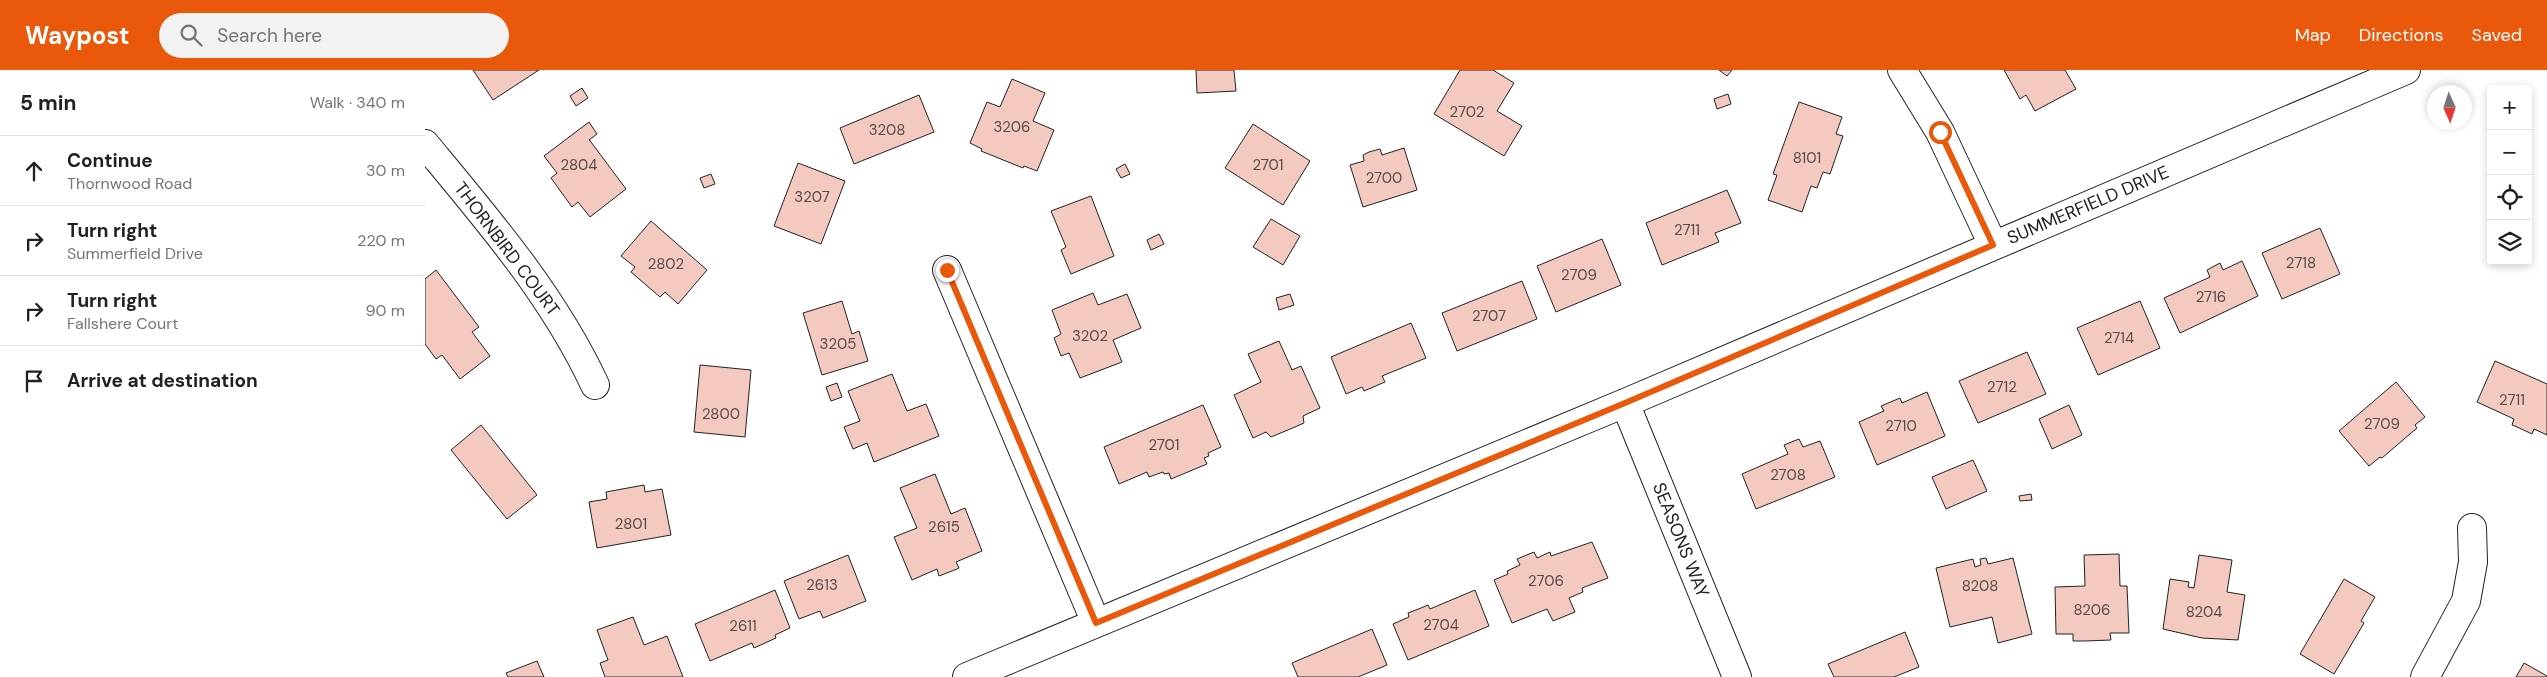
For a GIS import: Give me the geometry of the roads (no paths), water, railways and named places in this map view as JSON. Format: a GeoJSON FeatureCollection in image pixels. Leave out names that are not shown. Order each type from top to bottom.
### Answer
{"type":"FeatureCollection","features":[{"type":"Feature","properties":{"kind":"street"},"geometry":{"type":"LineString","coordinates":[[1902,70],[1940,132],[1993,245]]}},
{"type":"Feature","properties":{"kind":"street","name":"SUMMERFIELD DRIVE"},"geometry":{"type":"LineString","coordinates":[[967,677],[1625,403],[2406,70]]}},
{"type":"Feature","properties":{"kind":"street","name":"THORNBIRD COURT"},"geometry":{"type":"LineString","coordinates":[[425,144],[536,282],[576,344],[595,385]]}},
{"type":"Feature","properties":{"kind":"street"},"geometry":{"type":"LineString","coordinates":[[947,270],[1096,623]]}},
{"type":"Feature","properties":{"kind":"street","name":"SEASONS WAY"},"geometry":{"type":"LineString","coordinates":[[1625,403],[1737,677]]}},
{"type":"Feature","properties":{"kind":"street"},"geometry":{"type":"LineString","coordinates":[[2425,677],[2466,601],[2473,562],[2472,528]]}}]}
